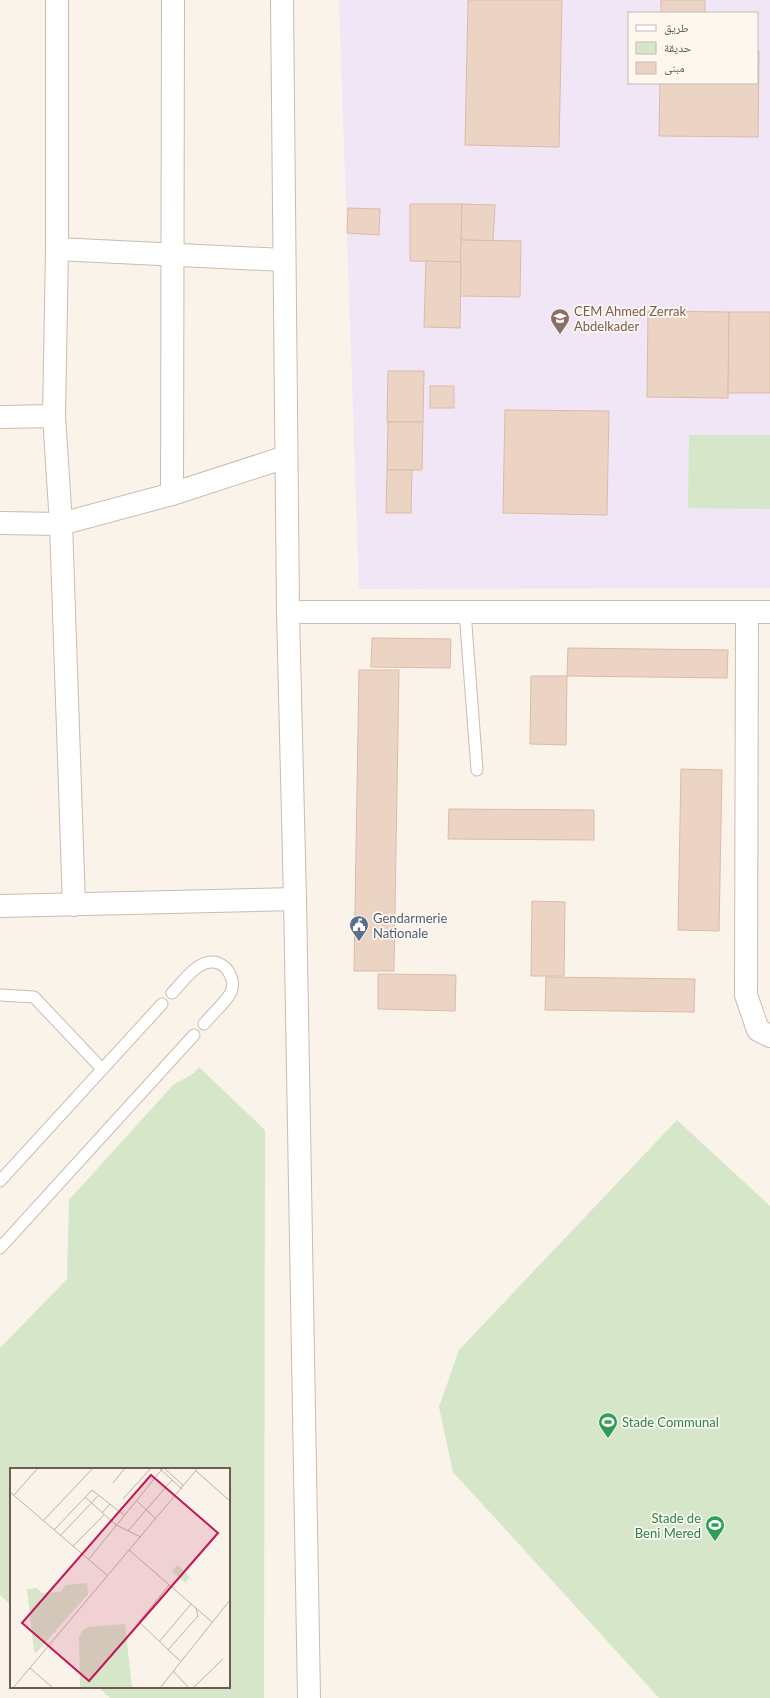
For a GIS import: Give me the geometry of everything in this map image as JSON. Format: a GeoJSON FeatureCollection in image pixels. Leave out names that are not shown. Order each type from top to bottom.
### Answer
{"type":"FeatureCollection","features":[{"type":"Feature","properties":{"kind":"street"},"geometry":{"type":"LineString","coordinates":[[57,0],[57,249],[54,416],[61,524],[74,905]]}},
{"type":"Feature","properties":{"kind":"street"},"geometry":{"type":"LineString","coordinates":[[172,494],[173,0]]}},
{"type":"Feature","properties":{"kind":"street"},"geometry":{"type":"LineString","coordinates":[[282,0],[288,612],[295,899],[309,1698]]}},
{"type":"Feature","properties":{"kind":"street"},"geometry":{"type":"LineString","coordinates":[[57,249],[284,260]]}},
{"type":"Feature","properties":{"kind":"street"},"geometry":{"type":"LineString","coordinates":[[0,417],[54,416]]}},
{"type":"Feature","properties":{"kind":"street"},"geometry":{"type":"LineString","coordinates":[[0,524],[61,524],[172,494],[286,457]]}},
{"type":"Feature","properties":{"kind":"street"},"geometry":{"type":"LineString","coordinates":[[288,612],[770,612]]}},
{"type":"Feature","properties":{"kind":"street"},"geometry":{"type":"LineString","coordinates":[[747,612],[746,995],[758,1030],[770,1036]]}},
{"type":"Feature","properties":{"kind":"street"},"geometry":{"type":"LineString","coordinates":[[0,906],[295,899]]}},
{"type":"Feature","properties":{"kind":"lane"},"geometry":{"type":"LineString","coordinates":[[465,612],[477,770]]}},
{"type":"Feature","properties":{"kind":"lane"},"geometry":{"type":"LineString","coordinates":[[172,993],[199,966],[206,962],[215,962],[228,970],[232,978],[230,994],[204,1024]]}},
{"type":"Feature","properties":{"kind":"lane"},"geometry":{"type":"LineString","coordinates":[[0,996],[34,997],[102,1069]]}},
{"type":"Feature","properties":{"kind":"lane"},"geometry":{"type":"LineString","coordinates":[[0,1181],[162,1004]]}},
{"type":"Feature","properties":{"kind":"lane"},"geometry":{"type":"LineString","coordinates":[[0,1248],[194,1035]]}},
{"type":"Feature","properties":{"kind":"shaded area","name":"CEM Ahmed Zerrak Abdelkader"},"geometry":{"type":"Polygon","coordinates":[[[339,0],[770,0],[770,588],[359,589],[339,0]]]}},
{"type":"Feature","properties":{"kind":"green space"},"geometry":{"type":"Polygon","coordinates":[[[689,435],[770,435],[770,509],[688,508],[689,435]]]}},
{"type":"Feature","properties":{"kind":"green space"},"geometry":{"type":"Polygon","coordinates":[[[199,1067],[265,1130],[264,1698],[110,1698],[99,1688],[230,1688],[230,1468],[10,1468],[10,1604],[0,1595],[0,1348],[67,1279],[69,1200],[173,1085],[194,1073],[199,1067]]]}},
{"type":"Feature","properties":{"kind":"green space","name":"Stade Communal"},"geometry":{"type":"Polygon","coordinates":[[[677,1120],[770,1206],[770,1698],[659,1698],[453,1472],[439,1407],[459,1350],[677,1120]]]}},
{"type":"Feature","properties":{"kind":"building"},"geometry":{"type":"Polygon","coordinates":[[[468,0],[562,0],[559,147],[465,145],[468,0]]]}},
{"type":"Feature","properties":{"kind":"building"},"geometry":{"type":"Polygon","coordinates":[[[661,0],[705,0],[705,12],[661,12],[661,0]]]}},
{"type":"Feature","properties":{"kind":"building"},"geometry":{"type":"Polygon","coordinates":[[[759,51],[758,137],[659,136],[660,84],[758,84],[759,51]]]}},
{"type":"Feature","properties":{"kind":"building"},"geometry":{"type":"Polygon","coordinates":[[[410,204],[462,204],[461,262],[410,261],[410,204]]]}},
{"type":"Feature","properties":{"kind":"building"},"geometry":{"type":"Polygon","coordinates":[[[462,204],[495,205],[493,241],[461,240],[462,204]]]}},
{"type":"Feature","properties":{"kind":"building"},"geometry":{"type":"Polygon","coordinates":[[[348,208],[380,209],[379,235],[347,233],[348,208]]]}},
{"type":"Feature","properties":{"kind":"building"},"geometry":{"type":"Polygon","coordinates":[[[461,240],[521,241],[520,297],[460,296],[461,240]]]}},
{"type":"Feature","properties":{"kind":"building"},"geometry":{"type":"Polygon","coordinates":[[[426,261],[461,262],[460,328],[424,327],[426,261]]]}},
{"type":"Feature","properties":{"kind":"building"},"geometry":{"type":"Polygon","coordinates":[[[648,311],[729,312],[728,398],[647,397],[648,311]]]}},
{"type":"Feature","properties":{"kind":"building"},"geometry":{"type":"Polygon","coordinates":[[[729,312],[770,312],[770,393],[728,393],[729,312]]]}},
{"type":"Feature","properties":{"kind":"building"},"geometry":{"type":"Polygon","coordinates":[[[388,371],[424,371],[423,422],[387,422],[388,371]]]}},
{"type":"Feature","properties":{"kind":"building"},"geometry":{"type":"Polygon","coordinates":[[[430,386],[454,386],[454,408],[430,408],[430,386]]]}},
{"type":"Feature","properties":{"kind":"building"},"geometry":{"type":"Polygon","coordinates":[[[505,410],[609,411],[607,515],[503,513],[505,410]]]}},
{"type":"Feature","properties":{"kind":"building"},"geometry":{"type":"Polygon","coordinates":[[[388,422],[423,422],[422,470],[387,470],[388,422]]]}},
{"type":"Feature","properties":{"kind":"building"},"geometry":{"type":"Polygon","coordinates":[[[387,470],[412,470],[411,513],[386,513],[387,470]]]}},
{"type":"Feature","properties":{"kind":"building"},"geometry":{"type":"Polygon","coordinates":[[[372,638],[451,639],[450,668],[371,667],[372,638]]]}},
{"type":"Feature","properties":{"kind":"building"},"geometry":{"type":"Polygon","coordinates":[[[568,648],[728,650],[727,678],[567,676],[568,648]]]}},
{"type":"Feature","properties":{"kind":"building"},"geometry":{"type":"Polygon","coordinates":[[[359,670],[399,670],[394,971],[354,971],[359,670]]]}},
{"type":"Feature","properties":{"kind":"building"},"geometry":{"type":"Polygon","coordinates":[[[531,676],[567,676],[566,745],[530,744],[531,676]]]}},
{"type":"Feature","properties":{"kind":"building"},"geometry":{"type":"Polygon","coordinates":[[[681,769],[722,770],[719,931],[678,930],[681,769]]]}},
{"type":"Feature","properties":{"kind":"building"},"geometry":{"type":"Polygon","coordinates":[[[449,809],[594,810],[594,840],[448,839],[449,809]]]}},
{"type":"Feature","properties":{"kind":"building"},"geometry":{"type":"Polygon","coordinates":[[[532,901],[565,902],[564,976],[531,976],[532,901]]]}},
{"type":"Feature","properties":{"kind":"building"},"geometry":{"type":"Polygon","coordinates":[[[378,974],[456,975],[455,1011],[378,1009],[378,974]]]}},
{"type":"Feature","properties":{"kind":"building"},"geometry":{"type":"Polygon","coordinates":[[[546,977],[695,979],[694,1012],[545,1010],[546,977]]]}},
{"type":"Feature","properties":{"kind":"place","name":"CEM Ahmed Zerrak Abdelkader"},"geometry":{"type":"Point","coordinates":[560,335]}},
{"type":"Feature","properties":{"kind":"place","name":"Gendarmerie Nationale"},"geometry":{"type":"Point","coordinates":[359,942]}},
{"type":"Feature","properties":{"kind":"place","name":"Stade Communal"},"geometry":{"type":"Point","coordinates":[608,1439]}},
{"type":"Feature","properties":{"kind":"place","name":"Stade de Beni Mered"},"geometry":{"type":"Point","coordinates":[715,1542]}}]}
